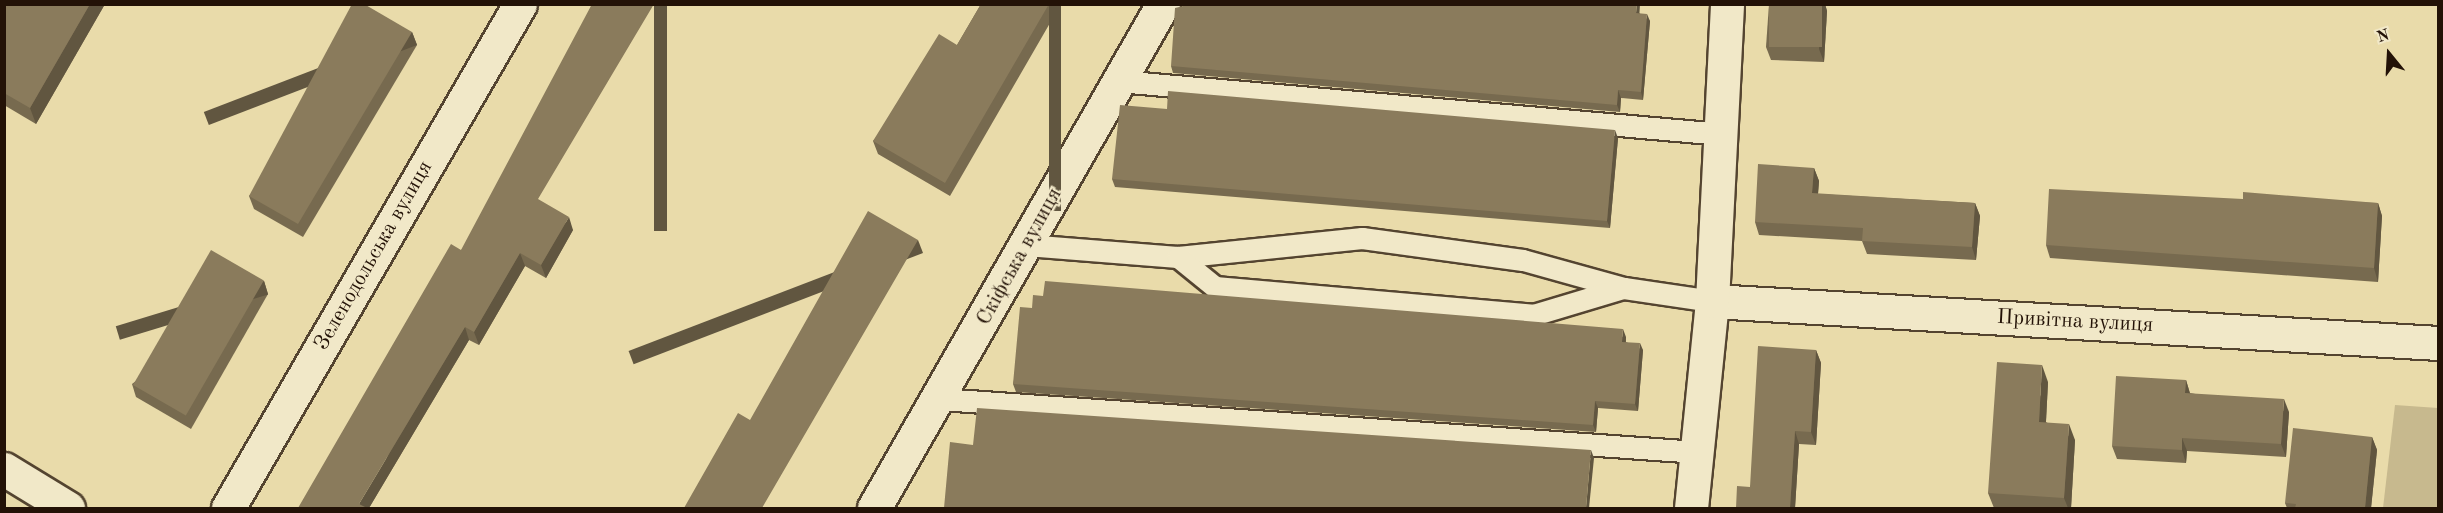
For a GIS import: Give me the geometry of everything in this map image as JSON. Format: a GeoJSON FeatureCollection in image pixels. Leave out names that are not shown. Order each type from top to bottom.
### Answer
{"type":"FeatureCollection","features":[{"type":"Feature","properties":{"kind":"street","name":"Зеленодольська вулиця"},"geometry":{"type":"LineString","coordinates":[[228,508],[520,4]]}},
{"type":"Feature","properties":{"kind":"street","name":"Скіфська вулиця"},"geometry":{"type":"LineString","coordinates":[[874,508],[940,399],[1163,4]]}},
{"type":"Feature","properties":{"kind":"street"},"geometry":{"type":"LineString","coordinates":[[1691,508],[1712,301],[1727,4]]}},
{"type":"Feature","properties":{"kind":"street","name":"Привітна вулиця"},"geometry":{"type":"LineString","coordinates":[[1712,301],[2439,343]]}},
{"type":"Feature","properties":{"kind":"street"},"geometry":{"type":"LineString","coordinates":[[4,469],[68,508]]}},
{"type":"Feature","properties":{"kind":"lane"},"geometry":{"type":"LineString","coordinates":[[1118,81],[1720,134]]}},
{"type":"Feature","properties":{"kind":"lane"},"geometry":{"type":"LineString","coordinates":[[1026,245],[1178,257],[1362,238],[1523,260],[1624,288],[1712,301]]}},
{"type":"Feature","properties":{"kind":"lane"},"geometry":{"type":"LineString","coordinates":[[1178,257],[1215,287],[1533,315],[1624,288]]}},
{"type":"Feature","properties":{"kind":"lane"},"geometry":{"type":"LineString","coordinates":[[940,399],[1697,452]]}},
{"type":"Feature","properties":{"kind":"shaded area"},"geometry":{"type":"Polygon","coordinates":[[[2395,405],[2438,408],[2438,508],[2383,508],[2395,405]]]}},
{"type":"Feature","properties":{"kind":"building"},"geometry":{"type":"Polygon","coordinates":[[[4,4],[90,4],[30,108],[4,93],[4,4]]]}},
{"type":"Feature","properties":{"kind":"building"},"geometry":{"type":"Polygon","coordinates":[[[352,4],[364,4],[412,32],[298,224],[249,196],[352,4]]]}},
{"type":"Feature","properties":{"kind":"building"},"geometry":{"type":"Polygon","coordinates":[[[592,4],[654,4],[538,199],[569,217],[541,265],[520,253],[474,332],[465,327],[359,504],[367,508],[298,508],[451,244],[461,250],[592,4]]]}},
{"type":"Feature","properties":{"kind":"building"},"geometry":{"type":"Polygon","coordinates":[[[981,4],[1049,4],[945,183],[873,141],[939,34],[957,45],[981,4]]]}},
{"type":"Feature","properties":{"kind":"building"},"geometry":{"type":"Polygon","coordinates":[[[1192,4],[1637,4],[1636,13],[1647,14],[1641,92],[1618,90],[1617,105],[1171,66],[1175,8],[1192,4]]]}},
{"type":"Feature","properties":{"kind":"building"},"geometry":{"type":"Polygon","coordinates":[[[1769,4],[1822,4],[1822,47],[1769,47],[1769,4]]]}},
{"type":"Feature","properties":{"kind":"building"},"geometry":{"type":"Polygon","coordinates":[[[1168,91],[1615,130],[1607,221],[1112,179],[1120,105],[1167,109],[1168,91]]]}},
{"type":"Feature","properties":{"kind":"building"},"geometry":{"type":"Polygon","coordinates":[[[1758,164],[1814,168],[1812,193],[1975,203],[1972,247],[1862,241],[1863,228],[1755,222],[1758,164]]]}},
{"type":"Feature","properties":{"kind":"building"},"geometry":{"type":"Polygon","coordinates":[[[2049,189],[2243,199],[2243,192],[2378,203],[2374,268],[2046,245],[2049,189]]]}},
{"type":"Feature","properties":{"kind":"building"},"geometry":{"type":"Polygon","coordinates":[[[868,211],[918,240],[762,508],[684,508],[738,413],[750,420],[868,211]]]}},
{"type":"Feature","properties":{"kind":"building"},"geometry":{"type":"Polygon","coordinates":[[[211,250],[264,280],[186,416],[133,385],[211,250]]]}},
{"type":"Feature","properties":{"kind":"building"},"geometry":{"type":"Polygon","coordinates":[[[1045,281],[1623,329],[1622,342],[1640,343],[1635,404],[1595,401],[1593,425],[1013,384],[1020,307],[1032,308],[1033,295],[1043,296],[1045,281]]]}},
{"type":"Feature","properties":{"kind":"building"},"geometry":{"type":"Polygon","coordinates":[[[1758,346],[1816,350],[1811,432],[1795,431],[1790,508],[1736,508],[1737,486],[1750,487],[1758,346]]]}},
{"type":"Feature","properties":{"kind":"building"},"geometry":{"type":"Polygon","coordinates":[[[1997,362],[2042,365],[2039,422],[2069,424],[2064,498],[1988,493],[1997,362]]]}},
{"type":"Feature","properties":{"kind":"building"},"geometry":{"type":"Polygon","coordinates":[[[2116,376],[2186,380],[2185,393],[2284,399],[2281,444],[2182,438],[2182,450],[2112,446],[2116,376]]]}},
{"type":"Feature","properties":{"kind":"building"},"geometry":{"type":"Polygon","coordinates":[[[977,408],[1591,450],[1586,508],[944,508],[950,442],[973,445],[977,408]]]}},
{"type":"Feature","properties":{"kind":"building"},"geometry":{"type":"Polygon","coordinates":[[[2293,428],[2372,437],[2365,508],[2295,508],[2296,504],[2285,503],[2293,428]]]}}]}
